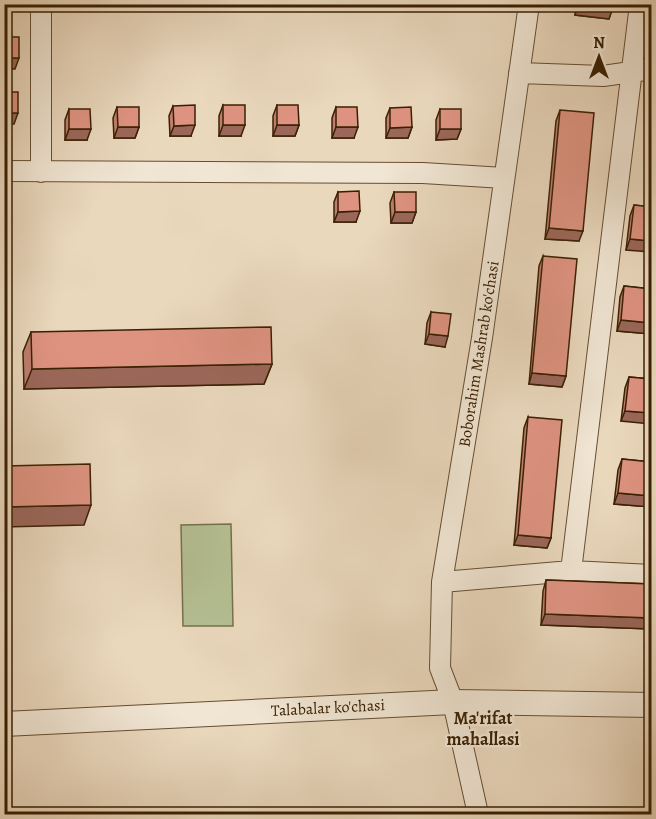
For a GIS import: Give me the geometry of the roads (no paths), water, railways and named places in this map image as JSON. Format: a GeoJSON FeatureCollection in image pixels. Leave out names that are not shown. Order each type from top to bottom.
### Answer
{"type":"FeatureCollection","features":[{"type":"Feature","properties":{"kind":"street"},"geometry":{"type":"LineString","coordinates":[[41,4],[41,172]]}},
{"type":"Feature","properties":{"kind":"street","name":"Boborahim Mashrab ko'chasi"},"geometry":{"type":"LineString","coordinates":[[478,814],[453,702],[440,668],[442,582],[482,338],[529,4]]}},
{"type":"Feature","properties":{"kind":"street"},"geometry":{"type":"LineString","coordinates":[[571,571],[642,70],[640,4]]}},
{"type":"Feature","properties":{"kind":"street"},"geometry":{"type":"LineString","coordinates":[[519,73],[603,76],[642,70]]}},
{"type":"Feature","properties":{"kind":"street"},"geometry":{"type":"LineString","coordinates":[[4,171],[423,173],[504,178]]}},
{"type":"Feature","properties":{"kind":"street"},"geometry":{"type":"LineString","coordinates":[[442,582],[571,571],[651,575]]}},
{"type":"Feature","properties":{"kind":"street","name":"Talabalar ko'chasi"},"geometry":{"type":"LineString","coordinates":[[4,724],[453,702],[651,705]]}},
{"type":"Feature","properties":{"kind":"district","name":"Ma'rifat mahallasi"},"geometry":{"type":"Point","coordinates":[483,728]}}]}
